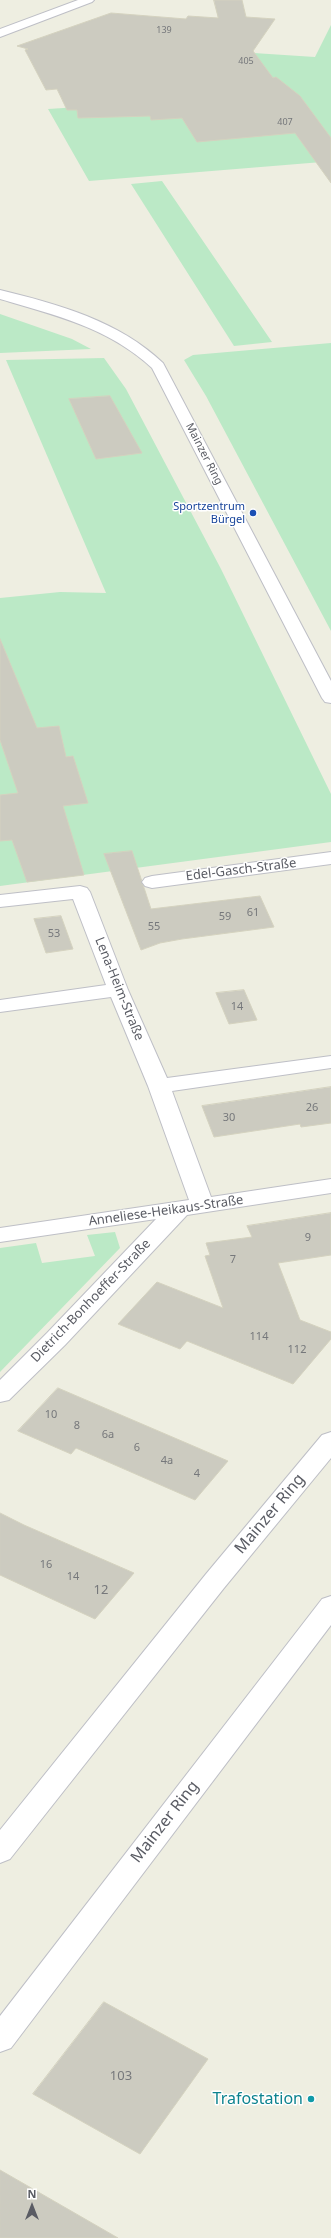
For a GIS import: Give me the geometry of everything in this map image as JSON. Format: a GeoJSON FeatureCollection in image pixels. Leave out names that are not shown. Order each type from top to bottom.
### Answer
{"type":"FeatureCollection","features":[{"type":"Feature","properties":{"kind":"street"},"geometry":{"type":"LineString","coordinates":[[0,33],[88,0]]}},
{"type":"Feature","properties":{"kind":"street","name":"Mainzer Ring"},"geometry":{"type":"LineString","coordinates":[[0,294],[111,332],[136,347],[158,366],[331,698]]}},
{"type":"Feature","properties":{"kind":"street","name":"Edel-Gasch-Straße"},"geometry":{"type":"LineString","coordinates":[[152,882],[331,858]]}},
{"type":"Feature","properties":{"kind":"street","name":"Lena-Heim-Straße"},"geometry":{"type":"LineString","coordinates":[[0,901],[80,892],[118,990],[159,1086],[203,1206]]}},
{"type":"Feature","properties":{"kind":"street"},"geometry":{"type":"LineString","coordinates":[[0,1006],[118,990]]}},
{"type":"Feature","properties":{"kind":"street"},"geometry":{"type":"LineString","coordinates":[[159,1086],[331,1062]]}},
{"type":"Feature","properties":{"kind":"street","name":"Anneliese-Heikaus-Straße"},"geometry":{"type":"LineString","coordinates":[[0,1235],[331,1186]]}},
{"type":"Feature","properties":{"kind":"street","name":"Dietrich-Bonhoeffer-Straße"},"geometry":{"type":"LineString","coordinates":[[0,1394],[56,1339],[180,1208]]}},
{"type":"Feature","properties":{"kind":"street","name":"Mainzer Ring"},"geometry":{"type":"LineString","coordinates":[[0,1851],[215,1581],[331,1441]]}},
{"type":"Feature","properties":{"kind":"street","name":"Mainzer Ring"},"geometry":{"type":"LineString","coordinates":[[0,2038],[331,1606]]}},
{"type":"Feature","properties":{"kind":"green space"},"geometry":{"type":"Polygon","coordinates":[[[331,25],[331,173],[322,162],[89,181],[48,109],[126,104],[85,42],[315,57],[331,25]]]}},
{"type":"Feature","properties":{"kind":"green space"},"geometry":{"type":"Polygon","coordinates":[[[162,181],[272,342],[234,346],[131,184],[162,181]]]}},
{"type":"Feature","properties":{"kind":"green space"},"geometry":{"type":"Polygon","coordinates":[[[0,314],[72,339],[91,349],[0,353],[0,314]]]}},
{"type":"Feature","properties":{"kind":"green space"},"geometry":{"type":"Polygon","coordinates":[[[331,343],[331,631],[206,396],[184,360],[193,355],[331,343]]]}},
{"type":"Feature","properties":{"kind":"green space"},"geometry":{"type":"Polygon","coordinates":[[[104,358],[126,389],[221,569],[331,794],[331,842],[0,886],[0,598],[60,592],[106,593],[6,360],[104,358]]]}},
{"type":"Feature","properties":{"kind":"green space"},"geometry":{"type":"Polygon","coordinates":[[[115,1232],[120,1248],[0,1372],[0,1248],[36,1243],[42,1263],[95,1256],[87,1235],[115,1232]]]}},
{"type":"Feature","properties":{"kind":"building"},"geometry":{"type":"Polygon","coordinates":[[[214,0],[242,0],[246,17],[275,19],[253,51],[273,78],[276,77],[300,96],[331,138],[331,183],[295,133],[197,142],[182,118],[151,120],[150,116],[78,118],[77,110],[67,110],[57,89],[46,90],[25,50],[28,49],[17,46],[111,13],[186,19],[188,16],[218,18],[214,0]]]}},
{"type":"Feature","properties":{"kind":"building"},"geometry":{"type":"Polygon","coordinates":[[[110,396],[142,453],[96,459],[69,399],[110,396]]]}},
{"type":"Feature","properties":{"kind":"building"},"geometry":{"type":"Polygon","coordinates":[[[0,639],[37,728],[59,726],[66,757],[73,756],[88,803],[63,806],[84,875],[27,882],[12,840],[0,841],[0,795],[18,793],[0,740],[0,639]]]}},
{"type":"Feature","properties":{"kind":"building"},"geometry":{"type":"Polygon","coordinates":[[[132,851],[151,909],[260,896],[274,927],[182,939],[160,943],[141,950],[104,854],[132,851]]]}},
{"type":"Feature","properties":{"kind":"building"},"geometry":{"type":"Polygon","coordinates":[[[61,916],[73,949],[46,953],[34,919],[61,916]]]}},
{"type":"Feature","properties":{"kind":"building"},"geometry":{"type":"Polygon","coordinates":[[[244,990],[257,1020],[229,1024],[216,993],[244,990]]]}},
{"type":"Feature","properties":{"kind":"building"},"geometry":{"type":"Polygon","coordinates":[[[331,1087],[331,1123],[301,1127],[300,1124],[214,1137],[202,1106],[331,1087]]]}},
{"type":"Feature","properties":{"kind":"building"},"geometry":{"type":"Polygon","coordinates":[[[331,1213],[331,1255],[278,1263],[300,1320],[331,1332],[331,1339],[293,1384],[187,1341],[180,1349],[118,1324],[157,1282],[223,1308],[205,1256],[210,1255],[206,1243],[252,1237],[247,1226],[331,1213]]]}},
{"type":"Feature","properties":{"kind":"building"},"geometry":{"type":"Polygon","coordinates":[[[58,1388],[228,1461],[195,1500],[76,1448],[71,1454],[18,1431],[58,1388]]]}},
{"type":"Feature","properties":{"kind":"building"},"geometry":{"type":"Polygon","coordinates":[[[0,1513],[134,1573],[95,1619],[0,1575],[0,1513]]]}},
{"type":"Feature","properties":{"kind":"building"},"geometry":{"type":"Polygon","coordinates":[[[104,2002],[208,2059],[140,2154],[33,2094],[104,2002]]]}},
{"type":"Feature","properties":{"kind":"building"},"geometry":{"type":"Polygon","coordinates":[[[0,2170],[118,2238],[0,2238],[0,2170]]]}},
{"type":"Feature","properties":{"kind":"place","name":"Sportzentrum Bürgel"},"geometry":{"type":"Point","coordinates":[253,513]}},
{"type":"Feature","properties":{"kind":"place","name":"Trafostation"},"geometry":{"type":"Point","coordinates":[311,2099]}}]}
